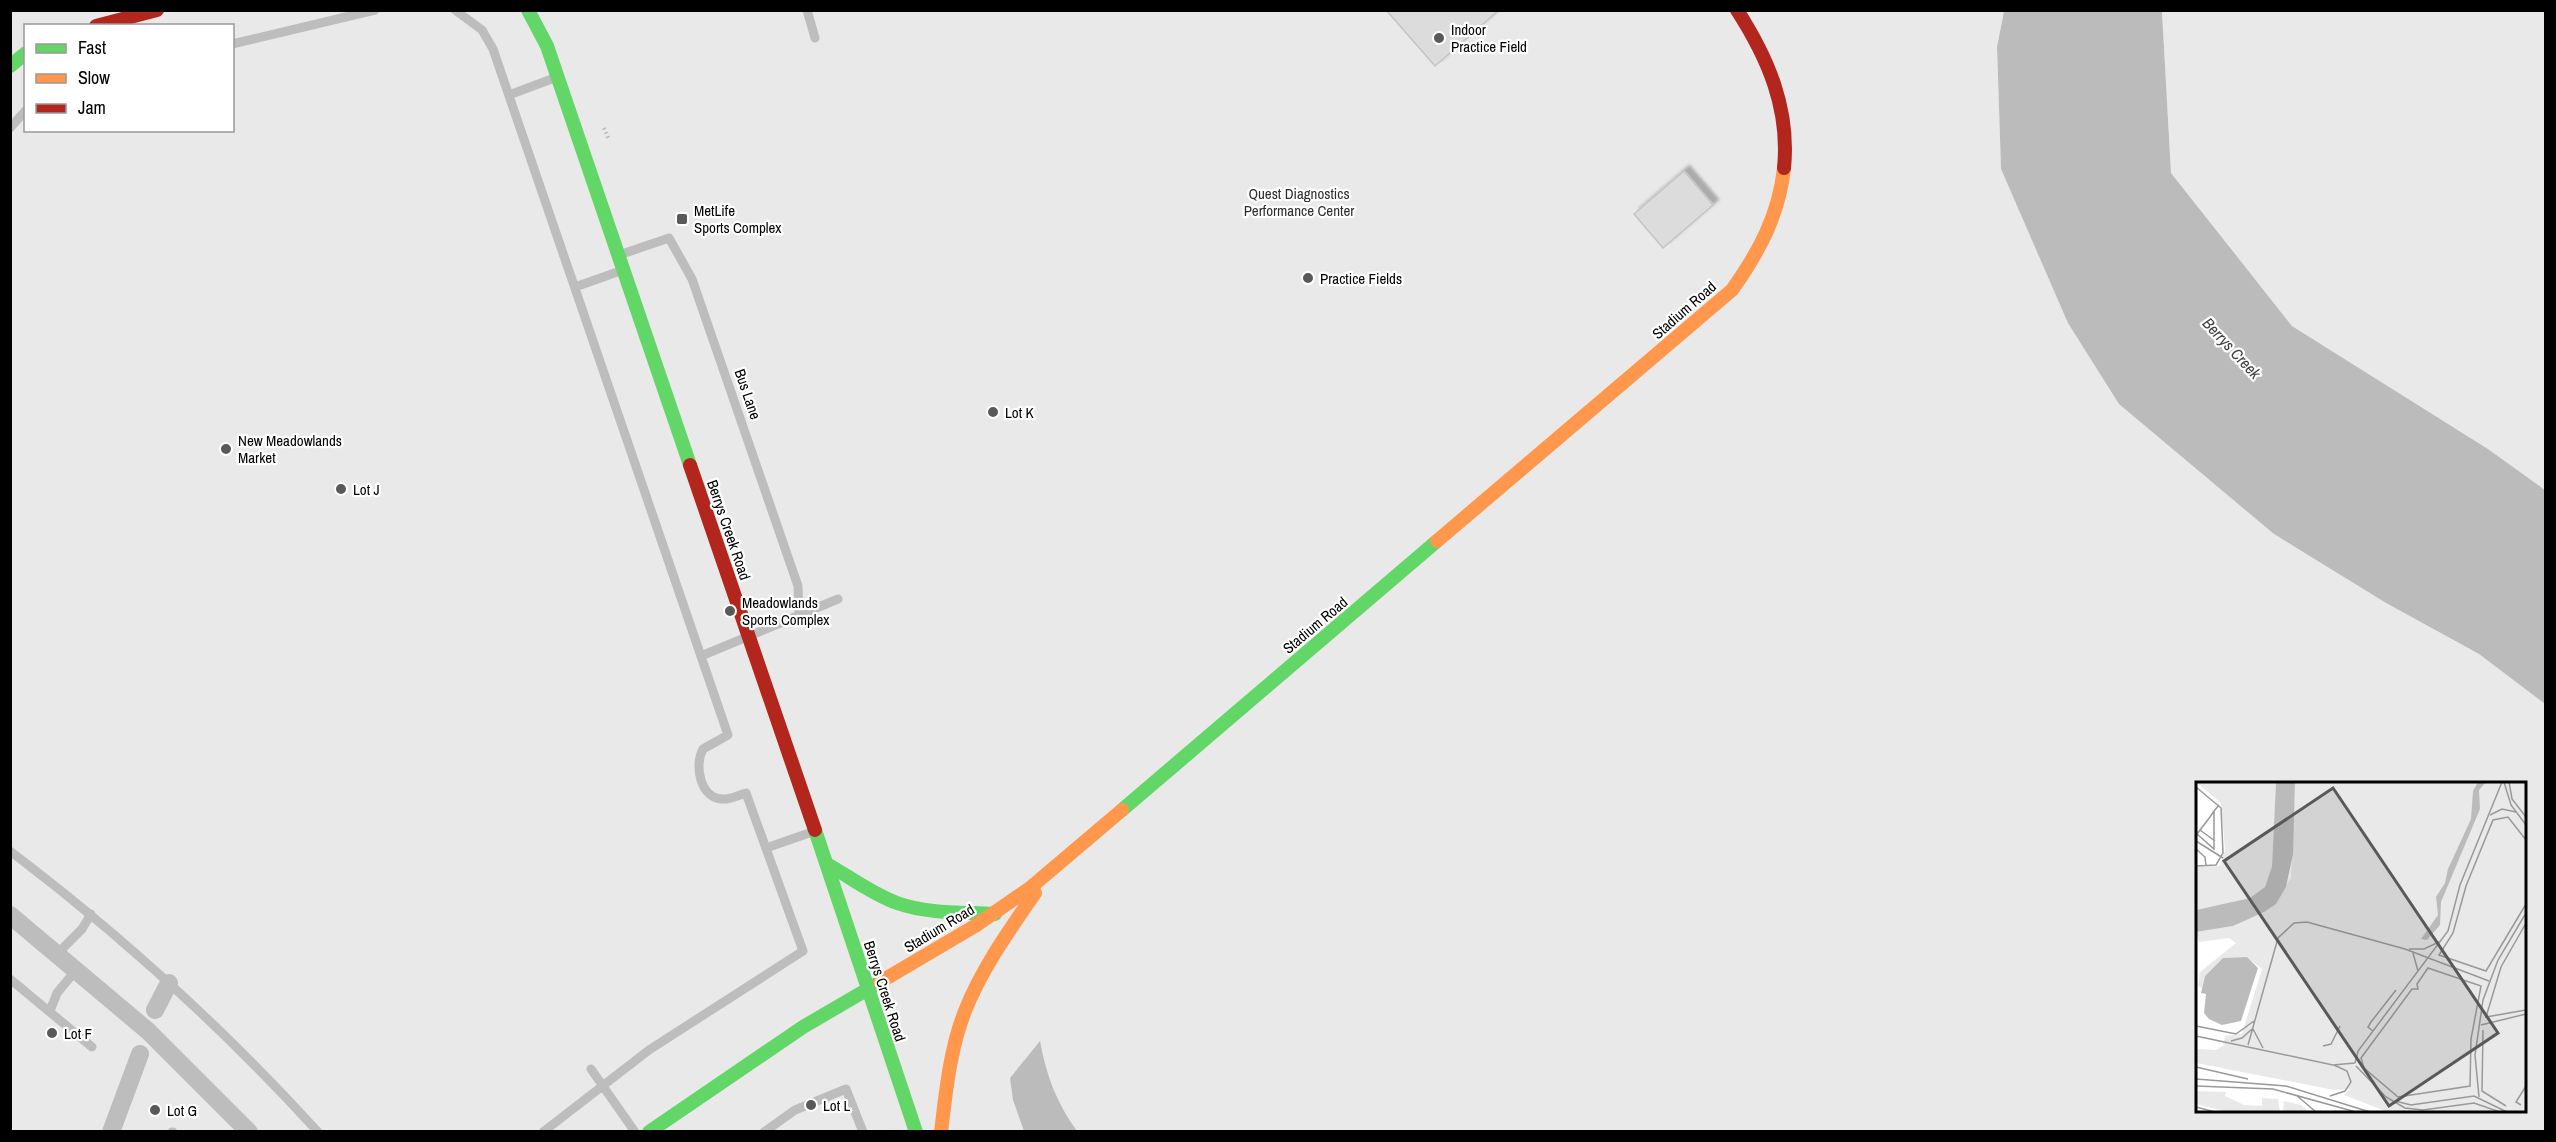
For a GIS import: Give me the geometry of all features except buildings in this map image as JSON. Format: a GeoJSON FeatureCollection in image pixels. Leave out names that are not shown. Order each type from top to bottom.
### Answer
{"type":"FeatureCollection","features":[{"type":"Feature","properties":{"kind":"street"},"geometry":{"type":"LineString","coordinates":[[104,24],[157,10]]}},
{"type":"Feature","properties":{"kind":"street","name":"Berrys Creek Road"},"geometry":{"type":"LineString","coordinates":[[528,10],[543,37],[557,77],[827,864],[867,990],[916,1131]]}},
{"type":"Feature","properties":{"kind":"street","name":"Stadium Road"},"geometry":{"type":"LineString","coordinates":[[649,1131],[764,1052],[995,914],[1049,873],[1702,318],[1742,277],[1759,251],[1774,219],[1782,188],[1786,151],[1780,97],[1771,67],[1753,33],[1737,10]]}},
{"type":"Feature","properties":{"kind":"street"},"geometry":{"type":"LineString","coordinates":[[10,66],[24,53]]}},
{"type":"Feature","properties":{"kind":"street"},"geometry":{"type":"LineString","coordinates":[[827,864],[883,897],[907,906],[936,911],[995,914]]}},
{"type":"Feature","properties":{"kind":"street"},"geometry":{"type":"LineString","coordinates":[[941,1131],[950,1068],[963,1013],[991,958],[1049,873]]}},
{"type":"Feature","properties":{"kind":"street"},"geometry":{"type":"LineString","coordinates":[[10,915],[148,1031],[249,1131]]}},
{"type":"Feature","properties":{"kind":"street"},"geometry":{"type":"LineString","coordinates":[[155,1010],[169,983]]}},
{"type":"Feature","properties":{"kind":"street"},"geometry":{"type":"LineString","coordinates":[[111,1131],[140,1054]]}},
{"type":"Feature","properties":{"kind":"lane"},"geometry":{"type":"LineString","coordinates":[[234,44],[375,10]]}},
{"type":"Feature","properties":{"kind":"lane"},"geometry":{"type":"LineString","coordinates":[[455,10],[474,22],[488,40],[509,95],[728,735],[703,749],[698,762],[702,780],[707,792],[716,798],[730,798],[746,793],[803,951],[710,1009],[602,1085],[543,1131]]}},
{"type":"Feature","properties":{"kind":"lane"},"geometry":{"type":"LineString","coordinates":[[807,10],[815,38]]}},
{"type":"Feature","properties":{"kind":"lane"},"geometry":{"type":"LineString","coordinates":[[509,95],[557,77]]}},
{"type":"Feature","properties":{"kind":"lane"},"geometry":{"type":"LineString","coordinates":[[10,128],[24,112]]}},
{"type":"Feature","properties":{"kind":"lane","name":"Bus Lane"},"geometry":{"type":"LineString","coordinates":[[618,255],[669,238],[692,279],[798,586],[799,615]]}},
{"type":"Feature","properties":{"kind":"lane"},"geometry":{"type":"LineString","coordinates":[[574,287],[622,270]]}},
{"type":"Feature","properties":{"kind":"lane"},"geometry":{"type":"LineString","coordinates":[[701,656],[838,599]]}},
{"type":"Feature","properties":{"kind":"lane"},"geometry":{"type":"LineString","coordinates":[[766,848],[815,831]]}},
{"type":"Feature","properties":{"kind":"lane"},"geometry":{"type":"LineString","coordinates":[[10,851],[91,914],[169,983],[236,1046],[312,1129]]}},
{"type":"Feature","properties":{"kind":"lane"},"geometry":{"type":"LineString","coordinates":[[58,953],[82,929],[91,914]]}},
{"type":"Feature","properties":{"kind":"lane"},"geometry":{"type":"LineString","coordinates":[[50,1011],[57,993],[77,969]]}},
{"type":"Feature","properties":{"kind":"lane"},"geometry":{"type":"LineString","coordinates":[[10,979],[92,1047]]}},
{"type":"Feature","properties":{"kind":"lane"},"geometry":{"type":"LineString","coordinates":[[591,1069],[635,1131]]}},
{"type":"Feature","properties":{"kind":"lane"},"geometry":{"type":"LineString","coordinates":[[764,1131],[795,1110],[846,1089],[863,1131]]}},
{"type":"Feature","properties":{"kind":"path"},"geometry":{"type":"LineString","coordinates":[[604,128],[609,140]]}},
{"type":"Feature","properties":{"kind":"green space"},"geometry":{"type":"Polygon","coordinates":[[[2162,10],[2545,11],[2545,490],[2488,449],[2292,326],[2171,173],[2162,10]]]}},
{"type":"Feature","properties":{"kind":"green space","name":"Meadowlands Sports Complex"},"geometry":{"type":"Polygon","coordinates":[[[10,11],[2004,11],[1997,47],[2001,169],[2031,236],[2274,534],[2386,603],[2479,654],[2545,704],[2545,1131],[11,1131],[10,11]]]}},
{"type":"Feature","properties":{"kind":"water","name":"Berrys Creek"},"geometry":{"type":"Polygon","coordinates":[[[2004,11],[2162,11],[2171,173],[2292,326],[2488,449],[2545,490],[2545,704],[2479,654],[2386,603],[2274,534],[2119,404],[2068,323],[2001,169],[1997,47],[2004,11]]]}},
{"type":"Feature","properties":{"kind":"water"},"geometry":{"type":"Polygon","coordinates":[[[1040,1041],[1053,1089],[1077,1131],[1024,1131],[1013,1100],[1010,1078],[1040,1041]]]}},
{"type":"Feature","properties":{"kind":"traffic: fast"},"geometry":{"type":"LineString","coordinates":[[528,10],[547,46],[690,465]]}},
{"type":"Feature","properties":{"kind":"traffic: fast"},"geometry":{"type":"LineString","coordinates":[[10,66],[24,55]]}},
{"type":"Feature","properties":{"kind":"traffic: fast"},"geometry":{"type":"LineString","coordinates":[[1122,810],[1437,541]]}},
{"type":"Feature","properties":{"kind":"traffic: fast"},"geometry":{"type":"LineString","coordinates":[[815,830],[916,1132]]}},
{"type":"Feature","properties":{"kind":"traffic: fast"},"geometry":{"type":"LineString","coordinates":[[827,864],[879,895],[909,907],[945,912],[995,914]]}},
{"type":"Feature","properties":{"kind":"traffic: fast"},"geometry":{"type":"LineString","coordinates":[[649,1132],[803,1027],[880,982]]}},
{"type":"Feature","properties":{"kind":"traffic: slow"},"geometry":{"type":"LineString","coordinates":[[1437,541],[1732,290],[1751,262],[1766,232],[1778,202],[1784,168]]}},
{"type":"Feature","properties":{"kind":"traffic: slow"},"geometry":{"type":"LineString","coordinates":[[880,982],[975,926],[1030,888],[1122,810]]}},
{"type":"Feature","properties":{"kind":"traffic: slow"},"geometry":{"type":"LineString","coordinates":[[941,1132],[952,1055],[965,1011],[988,965],[1035,893]]}},
{"type":"Feature","properties":{"kind":"traffic: jam"},"geometry":{"type":"LineString","coordinates":[[104,24],[157,10]]}},
{"type":"Feature","properties":{"kind":"traffic: jam"},"geometry":{"type":"LineString","coordinates":[[1737,10],[1767,66],[1780,105],[1784,125],[1784,168]]}},
{"type":"Feature","properties":{"kind":"traffic: jam"},"geometry":{"type":"LineString","coordinates":[[690,465],[815,830]]}},
{"type":"Feature","properties":{"kind":"place","name":"Indoor Practice Field"},"geometry":{"type":"Point","coordinates":[1439,38]}},
{"type":"Feature","properties":{"kind":"place","name":"MetLife Sports Complex"},"geometry":{"type":"Point","coordinates":[682,219]}},
{"type":"Feature","properties":{"kind":"place","name":"Practice Fields"},"geometry":{"type":"Point","coordinates":[1308,278]}},
{"type":"Feature","properties":{"kind":"place","name":"Lot K"},"geometry":{"type":"Point","coordinates":[993,412]}},
{"type":"Feature","properties":{"kind":"place","name":"New Meadowlands Market"},"geometry":{"type":"Point","coordinates":[226,449]}},
{"type":"Feature","properties":{"kind":"place","name":"Lot J"},"geometry":{"type":"Point","coordinates":[341,489]}},
{"type":"Feature","properties":{"kind":"place","name":"Meadowlands Sports Complex"},"geometry":{"type":"Point","coordinates":[730,611]}},
{"type":"Feature","properties":{"kind":"place","name":"Lot F"},"geometry":{"type":"Point","coordinates":[52,1033]}},
{"type":"Feature","properties":{"kind":"place","name":"Lot L"},"geometry":{"type":"Point","coordinates":[811,1105]}},
{"type":"Feature","properties":{"kind":"place","name":"Lot G"},"geometry":{"type":"Point","coordinates":[155,1110]}},
{"type":"Feature","properties":{"kind":"park label","name":"Quest Diagnostics Performance Center"},"geometry":{"type":"Point","coordinates":[1299,202]}}]}
